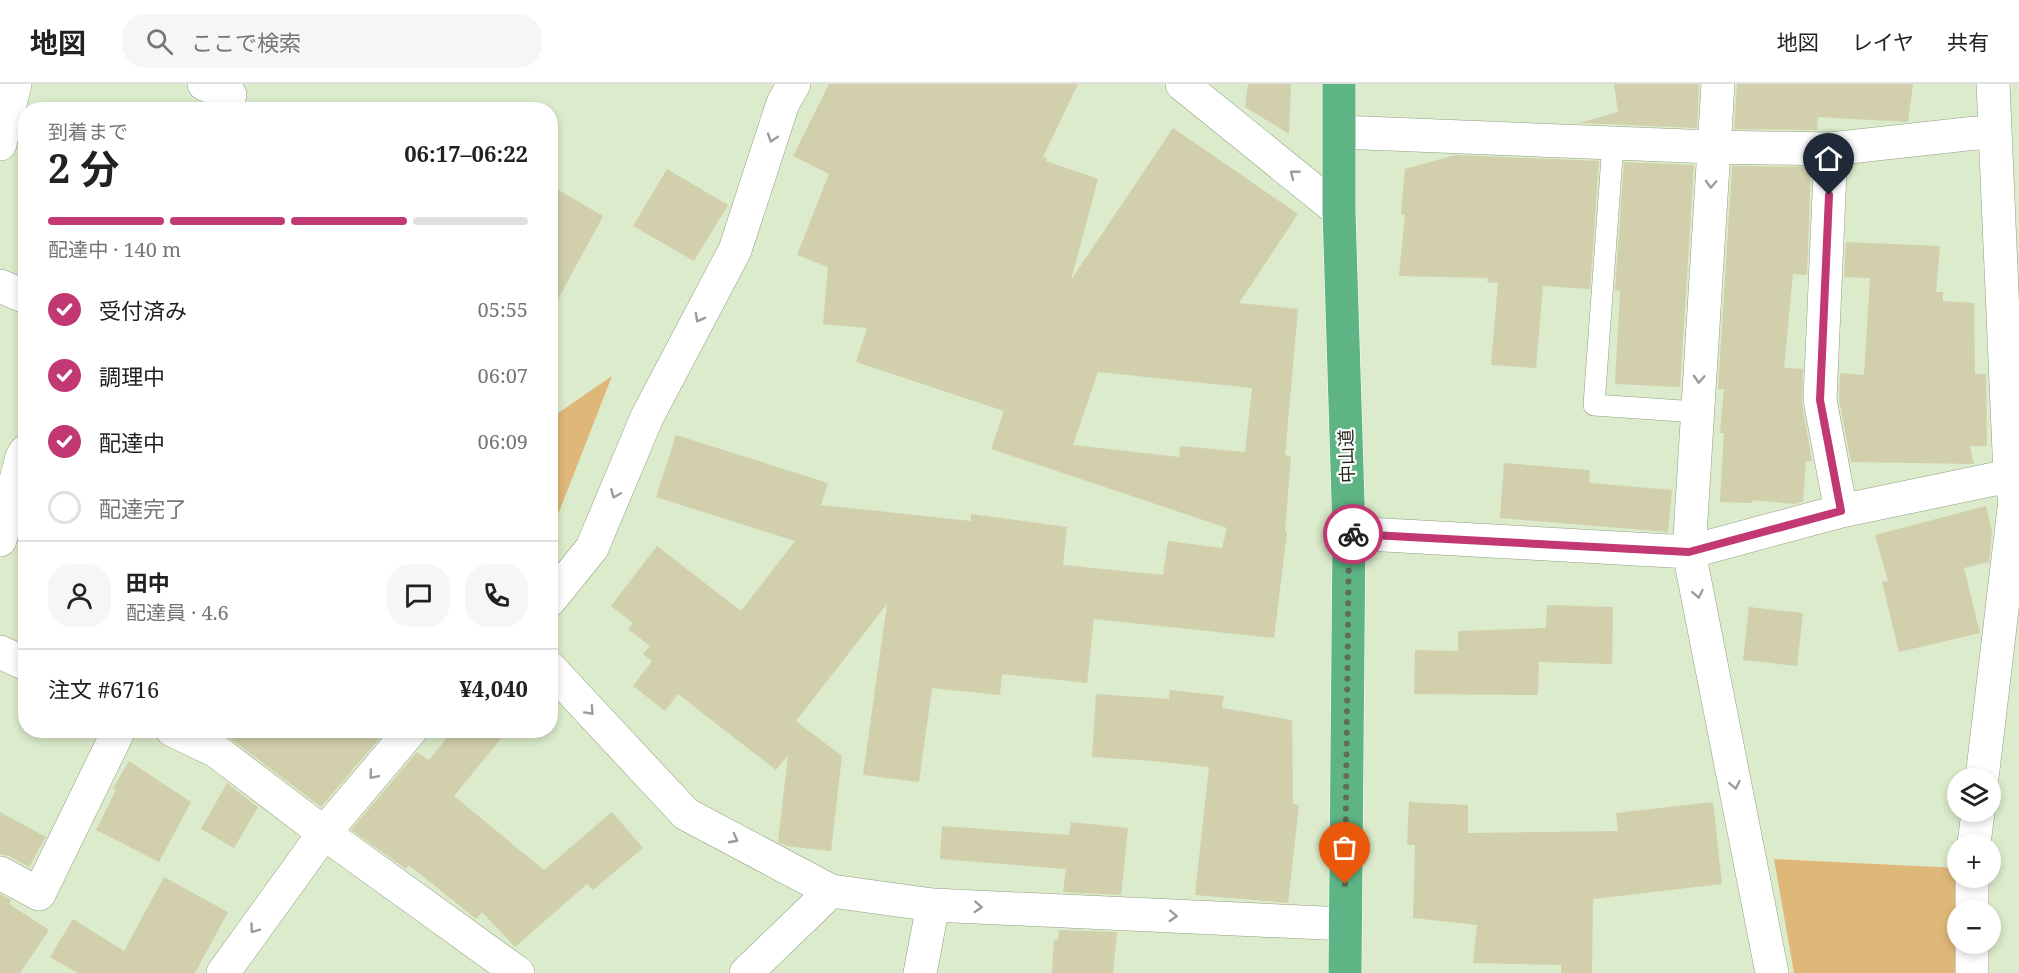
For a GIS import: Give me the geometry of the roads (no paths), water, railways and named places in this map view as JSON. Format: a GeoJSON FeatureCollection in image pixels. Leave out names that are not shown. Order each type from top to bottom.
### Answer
{"type":"FeatureCollection","features":[{"type":"Feature","properties":{"kind":"highway","name":"中山道"},"geometry":{"type":"LineString","coordinates":[[1339,84],[1339,211],[1349,533],[1346,973]]}},
{"type":"Feature","properties":{"kind":"street"},"geometry":{"type":"LineString","coordinates":[[0,144],[15,84]]}},
{"type":"Feature","properties":{"kind":"street"},"geometry":{"type":"LineString","coordinates":[[558,590],[592,548],[648,417],[735,250],[783,103],[794,84]]}},
{"type":"Feature","properties":{"kind":"street"},"geometry":{"type":"LineString","coordinates":[[1182,84],[1339,211]]}},
{"type":"Feature","properties":{"kind":"street"},"geometry":{"type":"LineString","coordinates":[[1718,84],[1689,552],[1772,973]]}},
{"type":"Feature","properties":{"kind":"street"},"geometry":{"type":"LineString","coordinates":[[1983,768],[2015,500],[1993,84]]}},
{"type":"Feature","properties":{"kind":"street"},"geometry":{"type":"LineString","coordinates":[[1339,132],[1713,147],[1831,149],[1994,131]]}},
{"type":"Feature","properties":{"kind":"street"},"geometry":{"type":"LineString","coordinates":[[1831,149],[1820,400],[1841,511]]}},
{"type":"Feature","properties":{"kind":"street"},"geometry":{"type":"LineString","coordinates":[[0,286],[18,294]]}},
{"type":"Feature","properties":{"kind":"street"},"geometry":{"type":"LineString","coordinates":[[0,540],[18,472]]}},
{"type":"Feature","properties":{"kind":"street"},"geometry":{"type":"LineString","coordinates":[[1349,533],[1689,552],[1841,511],[2015,474]]}},
{"type":"Feature","properties":{"kind":"street"},"geometry":{"type":"LineString","coordinates":[[0,652],[18,660]]}},
{"type":"Feature","properties":{"kind":"street"},"geometry":{"type":"LineString","coordinates":[[558,677],[686,814],[831,891],[933,905],[1345,924]]}},
{"type":"Feature","properties":{"kind":"street"},"geometry":{"type":"LineString","coordinates":[[0,873],[39,894],[115,738]]}},
{"type":"Feature","properties":{"kind":"street"},"geometry":{"type":"LineString","coordinates":[[189,738],[216,751],[324,833],[518,973]]}},
{"type":"Feature","properties":{"kind":"street"},"geometry":{"type":"LineString","coordinates":[[223,973],[324,833],[404,738]]}},
{"type":"Feature","properties":{"kind":"street"},"geometry":{"type":"LineString","coordinates":[[746,973],[831,891]]}},
{"type":"Feature","properties":{"kind":"street"},"geometry":{"type":"LineString","coordinates":[[920,973],[933,905]]}},
{"type":"Feature","properties":{"kind":"street"},"geometry":{"type":"LineString","coordinates":[[1972,954],[1972,973]]}},
{"type":"Feature","properties":{"kind":"lane"},"geometry":{"type":"LineString","coordinates":[[1613,143],[1594,405],[1698,412]]}}]}
